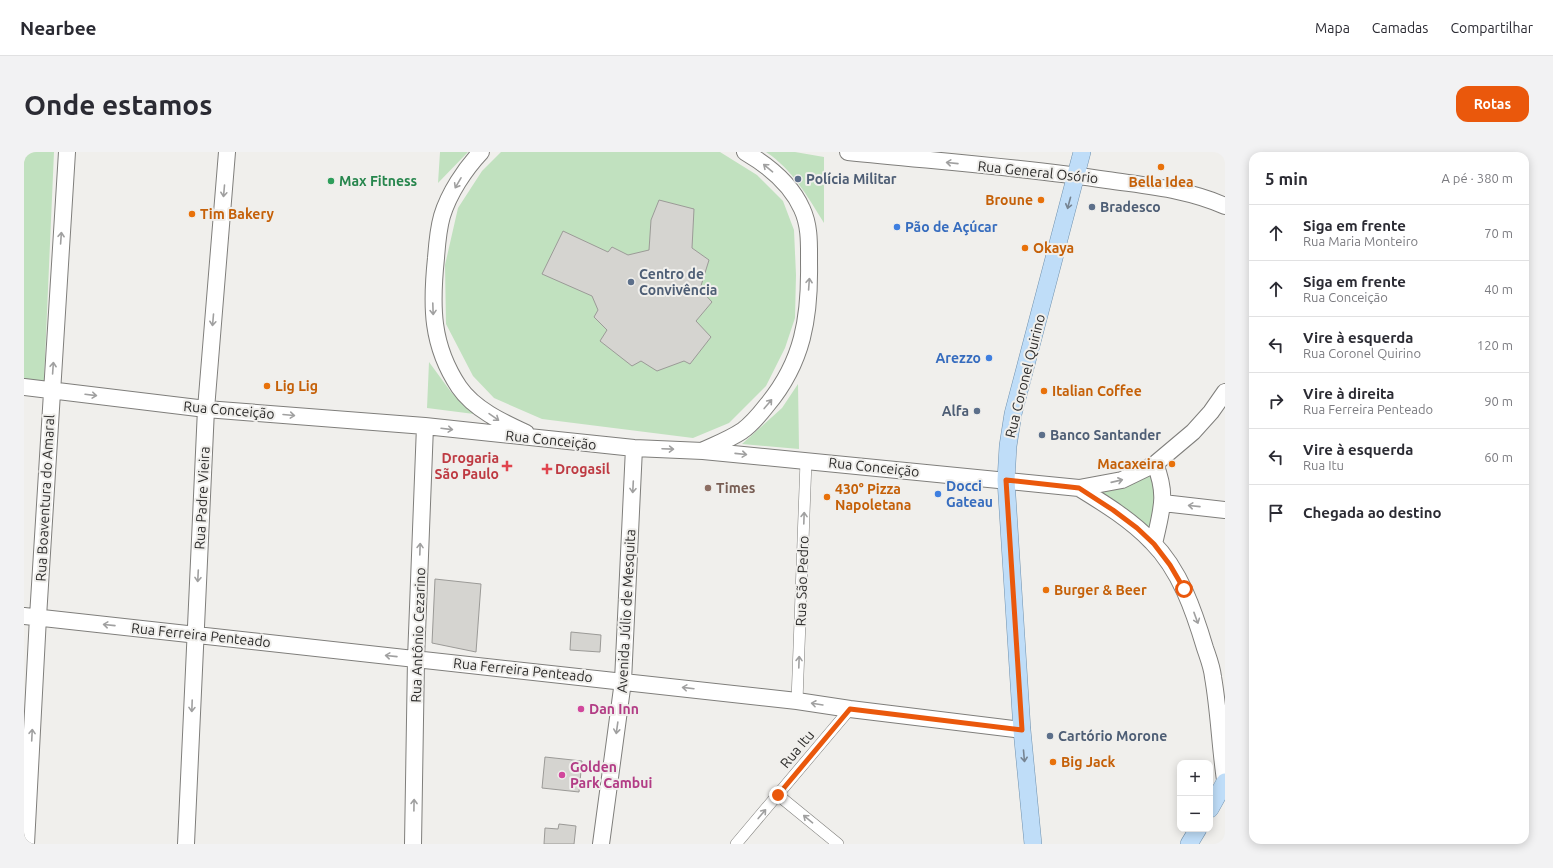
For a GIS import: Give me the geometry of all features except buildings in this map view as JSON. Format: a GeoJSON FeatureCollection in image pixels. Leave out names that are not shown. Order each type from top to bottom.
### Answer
{"type":"FeatureCollection","features":[{"type":"Feature","properties":{"kind":"main road","name":"Rua Boaventura do Amaral"},"geometry":{"type":"LineString","coordinates":[[26,844],[31,617],[51,390],[67,152]]}},
{"type":"Feature","properties":{"kind":"main road","name":"Rua Padre Vieira"},"geometry":{"type":"LineString","coordinates":[[186,844],[206,408],[227,152]]}},
{"type":"Feature","properties":{"kind":"main road"},"geometry":{"type":"LineString","coordinates":[[481,152],[457,183],[442,216],[434,273],[434,326],[440,348],[449,370],[468,397],[502,423],[537,439]]}},
{"type":"Feature","properties":{"kind":"main road"},"geometry":{"type":"LineString","coordinates":[[702,451],[743,430],[760,414],[780,390],[799,352],[807,313],[810,273],[808,227],[803,210],[794,194],[781,179],[769,168],[746,152]]}},
{"type":"Feature","properties":{"kind":"main road","name":"Rua General Osório"},"geometry":{"type":"LineString","coordinates":[[848,152],[1076,175],[1179,190],[1207,198],[1225,206]]}},
{"type":"Feature","properties":{"kind":"main road","name":"Rua Coronel Quirino"},"geometry":{"type":"LineString","coordinates":[[1033,844],[1022,730],[1006,480],[1008,446],[1013,414],[1082,152]]}},
{"type":"Feature","properties":{"kind":"main road","name":"Rua Conceição"},"geometry":{"type":"LineString","coordinates":[[24,387],[206,408],[425,426],[537,439],[634,448],[702,451],[1079,488]]}},
{"type":"Feature","properties":{"kind":"main road"},"geometry":{"type":"LineString","coordinates":[[1079,488],[1122,480],[1155,464],[1193,432],[1211,412],[1225,392]]}},
{"type":"Feature","properties":{"kind":"main road","name":"Rua Antônio Cezarino"},"geometry":{"type":"LineString","coordinates":[[413,844],[416,659],[425,426]]}},
{"type":"Feature","properties":{"kind":"main road","name":"Avenida Júlio de Mesquita"},"geometry":{"type":"LineString","coordinates":[[601,844],[623,681],[634,448]]}},
{"type":"Feature","properties":{"kind":"main road"},"geometry":{"type":"LineString","coordinates":[[1154,544],[1163,503],[1162,480],[1155,464]]}},
{"type":"Feature","properties":{"kind":"main road"},"geometry":{"type":"LineString","coordinates":[[1079,488],[1131,523],[1154,544],[1170,565],[1184,589],[1196,618],[1213,676],[1225,781],[1213,803]]}},
{"type":"Feature","properties":{"kind":"main road"},"geometry":{"type":"LineString","coordinates":[[1163,503],[1225,510]]}},
{"type":"Feature","properties":{"kind":"main road","name":"Rua Ferreira Penteado"},"geometry":{"type":"LineString","coordinates":[[31,617],[623,681],[797,701],[1022,730]]}},
{"type":"Feature","properties":{"kind":"main road"},"geometry":{"type":"LineString","coordinates":[[1189,844],[1196,832]]}},
{"type":"Feature","properties":{"kind":"street","name":"Rua São Pedro"},"geometry":{"type":"LineString","coordinates":[[797,701],[806,461]]}},
{"type":"Feature","properties":{"kind":"street","name":"Rua Itu"},"geometry":{"type":"LineString","coordinates":[[736,844],[850,709]]}},
{"type":"Feature","properties":{"kind":"street"},"geometry":{"type":"LineString","coordinates":[[778,795],[838,844]]}},
{"type":"Feature","properties":{"kind":"green space"},"geometry":{"type":"Polygon","coordinates":[[[24,152],[54,152],[44,381],[24,379],[24,152]]]}},
{"type":"Feature","properties":{"kind":"green space"},"geometry":{"type":"Polygon","coordinates":[[[440,152],[468,152],[438,183],[440,152]]]}},
{"type":"Feature","properties":{"kind":"green space"},"geometry":{"type":"Polygon","coordinates":[[[501,152],[720,152],[757,175],[783,201],[794,230],[796,275],[795,318],[785,348],[766,386],[729,423],[693,438],[542,419],[494,398],[473,376],[446,324],[445,265],[458,208],[482,171],[501,152]]]}},
{"type":"Feature","properties":{"kind":"green space"},"geometry":{"type":"Polygon","coordinates":[[[766,152],[795,152],[824,157],[824,223],[792,175],[766,152]]]}},
{"type":"Feature","properties":{"kind":"green space"},"geometry":{"type":"Polygon","coordinates":[[[429,362],[451,392],[474,414],[427,408],[429,362]]]}},
{"type":"Feature","properties":{"kind":"green space"},"geometry":{"type":"Polygon","coordinates":[[[798,384],[799,449],[742,444],[782,408],[798,384]]]}},
{"type":"Feature","properties":{"kind":"green space"},"geometry":{"type":"Polygon","coordinates":[[[1151,474],[1155,494],[1150,529],[1099,492],[1151,474]]]}},
{"type":"Feature","properties":{"kind":"place","name":"Bella Idea"},"geometry":{"type":"Point","coordinates":[1161,167]}},
{"type":"Feature","properties":{"kind":"place","name":"Polícia Militar"},"geometry":{"type":"Point","coordinates":[798,179]}},
{"type":"Feature","properties":{"kind":"place","name":"Max Fitness"},"geometry":{"type":"Point","coordinates":[331,181]}},
{"type":"Feature","properties":{"kind":"place","name":"Broune"},"geometry":{"type":"Point","coordinates":[1041,200]}},
{"type":"Feature","properties":{"kind":"place","name":"Bradesco"},"geometry":{"type":"Point","coordinates":[1092,207]}},
{"type":"Feature","properties":{"kind":"place","name":"Tim Bakery"},"geometry":{"type":"Point","coordinates":[192,214]}},
{"type":"Feature","properties":{"kind":"place","name":"Pão de Açúcar"},"geometry":{"type":"Point","coordinates":[897,227]}},
{"type":"Feature","properties":{"kind":"place","name":"Okaya"},"geometry":{"type":"Point","coordinates":[1025,248]}},
{"type":"Feature","properties":{"kind":"place","name":"Centro de Convivência"},"geometry":{"type":"Point","coordinates":[631,282]}},
{"type":"Feature","properties":{"kind":"place","name":"Arezzo"},"geometry":{"type":"Point","coordinates":[989,358]}},
{"type":"Feature","properties":{"kind":"place","name":"Lig Lig"},"geometry":{"type":"Point","coordinates":[267,386]}},
{"type":"Feature","properties":{"kind":"place","name":"Italian Coffee"},"geometry":{"type":"Point","coordinates":[1044,391]}},
{"type":"Feature","properties":{"kind":"place","name":"Alfa"},"geometry":{"type":"Point","coordinates":[977,411]}},
{"type":"Feature","properties":{"kind":"place","name":"Banco Santander"},"geometry":{"type":"Point","coordinates":[1042,435]}},
{"type":"Feature","properties":{"kind":"place","name":"Macaxeira"},"geometry":{"type":"Point","coordinates":[1172,464]}},
{"type":"Feature","properties":{"kind":"place","name":"Drogaria São Paulo"},"geometry":{"type":"Point","coordinates":[507,466]}},
{"type":"Feature","properties":{"kind":"place","name":"Drogasil"},"geometry":{"type":"Point","coordinates":[547,469]}},
{"type":"Feature","properties":{"kind":"place","name":"Times"},"geometry":{"type":"Point","coordinates":[708,488]}},
{"type":"Feature","properties":{"kind":"place","name":"Docci Gateau"},"geometry":{"type":"Point","coordinates":[938,494]}},
{"type":"Feature","properties":{"kind":"place","name":"430° Pizza Napoletana"},"geometry":{"type":"Point","coordinates":[827,497]}},
{"type":"Feature","properties":{"kind":"place","name":"Burger & Beer"},"geometry":{"type":"Point","coordinates":[1046,590]}},
{"type":"Feature","properties":{"kind":"place","name":"Dan Inn"},"geometry":{"type":"Point","coordinates":[581,709]}},
{"type":"Feature","properties":{"kind":"place","name":"Cartório Morone"},"geometry":{"type":"Point","coordinates":[1050,736]}},
{"type":"Feature","properties":{"kind":"place","name":"Big Jack"},"geometry":{"type":"Point","coordinates":[1053,762]}},
{"type":"Feature","properties":{"kind":"place","name":"Golden Park Cambui"},"geometry":{"type":"Point","coordinates":[562,775]}},
{"type":"Feature","properties":{"kind":"route"},"geometry":{"type":"LineString","coordinates":[[778,795],[850,709],[1022,730],[1006,480],[1079,488],[1113,510],[1137,528],[1154,544],[1170,565],[1184,589]]}}]}
